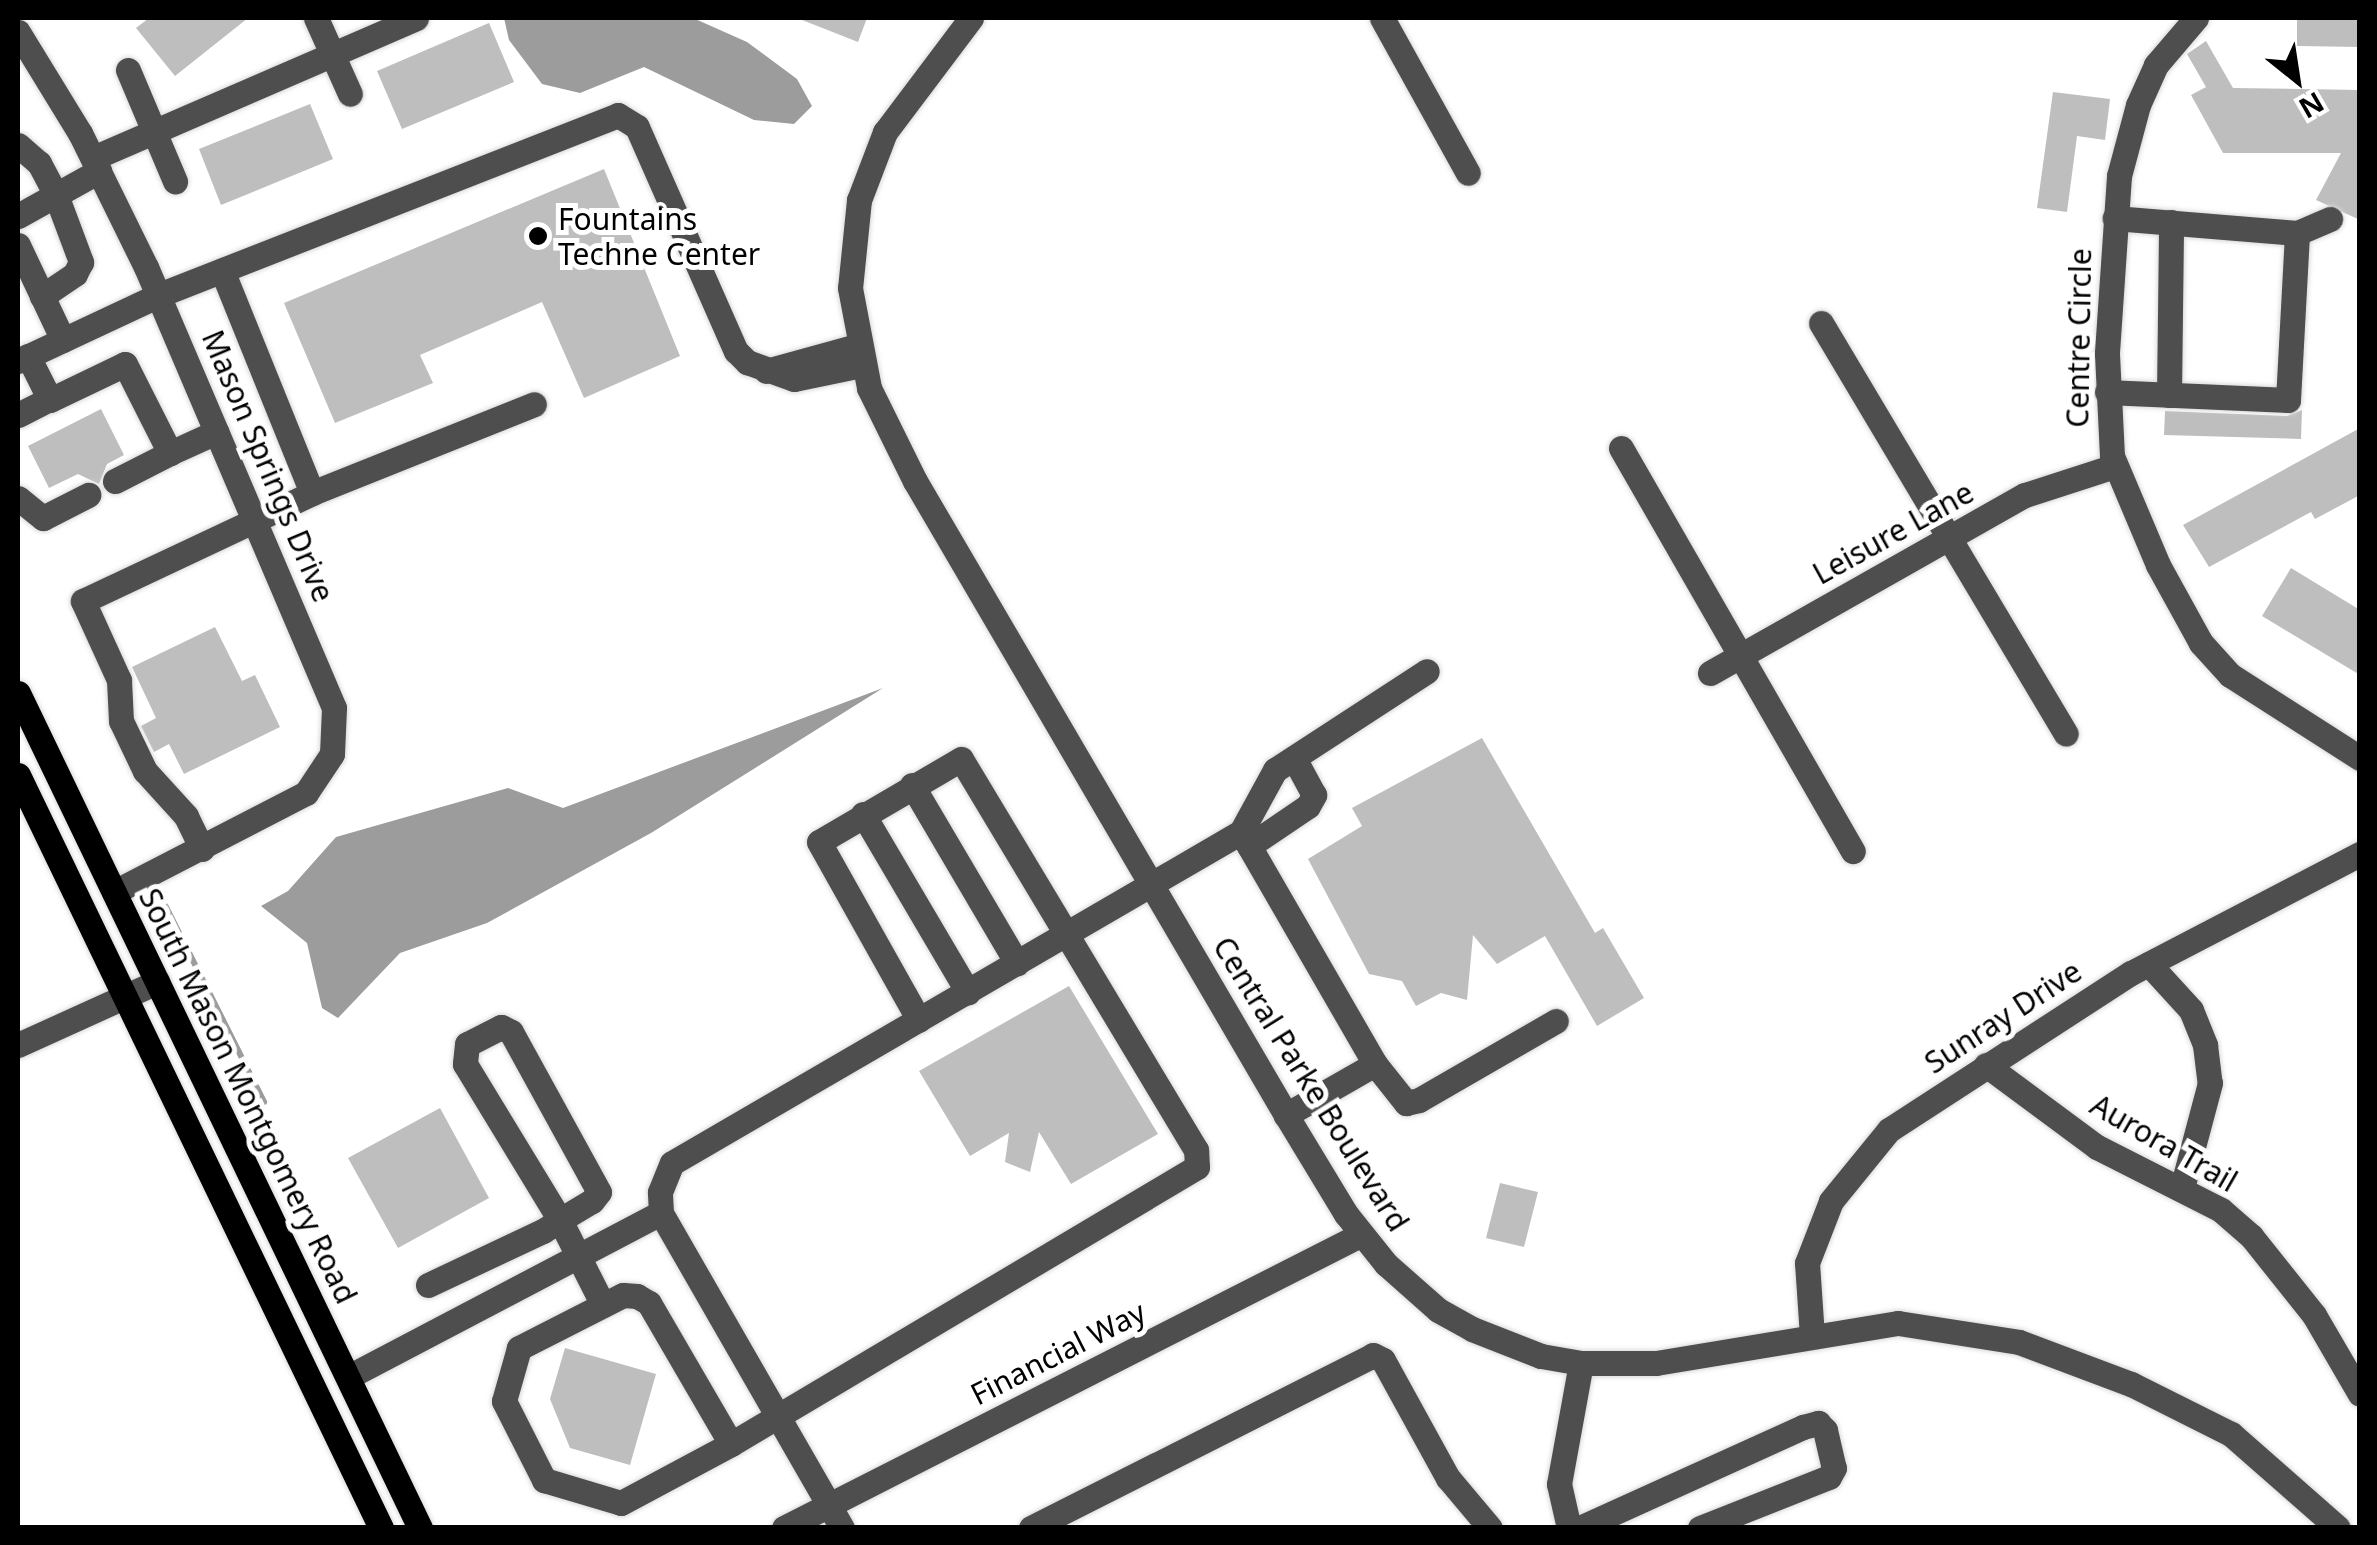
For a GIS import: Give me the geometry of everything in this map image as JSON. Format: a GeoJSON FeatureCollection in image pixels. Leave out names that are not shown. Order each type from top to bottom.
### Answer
{"type":"FeatureCollection","features":[{"type":"Feature","properties":{"kind":"main road","name":"South Mason Montgomery Road"},"geometry":{"type":"LineString","coordinates":[[18,693],[420,1528]]}},
{"type":"Feature","properties":{"kind":"main road"},"geometry":{"type":"LineString","coordinates":[[18,775],[381,1528]]}},
{"type":"Feature","properties":{"kind":"street"},"geometry":{"type":"LineString","coordinates":[[18,22],[24,18]]}},
{"type":"Feature","properties":{"kind":"street"},"geometry":{"type":"LineString","coordinates":[[316,18],[350,94]]}},
{"type":"Feature","properties":{"kind":"street"},"geometry":{"type":"LineString","coordinates":[[18,216],[56,195],[154,127],[416,18]]}},
{"type":"Feature","properties":{"kind":"street","name":"Central Parke Boulevard"},"geometry":{"type":"LineString","coordinates":[[970,18],[909,95],[868,172],[852,244],[859,356],[915,481],[1360,1236],[1438,1310],[1506,1343],[1581,1363],[1656,1363],[1898,1323],[2019,1342],[2131,1384],[2231,1434],[2338,1528]]}},
{"type":"Feature","properties":{"kind":"street"},"geometry":{"type":"LineString","coordinates":[[1382,18],[1468,173]]}},
{"type":"Feature","properties":{"kind":"street","name":"Centre Circle"},"geometry":{"type":"LineString","coordinates":[[2196,18],[2156,65],[2138,105],[2115,218],[2106,392],[2115,466],[2200,643],[2230,675],[2360,758]]}},
{"type":"Feature","properties":{"kind":"street","name":"Mason Springs Drive"},"geometry":{"type":"LineString","coordinates":[[18,32],[96,165],[159,296],[250,521],[325,678],[335,738],[326,768],[306,792],[114,892]]}},
{"type":"Feature","properties":{"kind":"street"},"geometry":{"type":"LineString","coordinates":[[128,70],[175,181]]}},
{"type":"Feature","properties":{"kind":"street"},"geometry":{"type":"LineString","coordinates":[[49,399],[23,359],[222,270],[603,118],[628,116],[726,334],[747,362],[766,370],[859,356]]}},
{"type":"Feature","properties":{"kind":"street"},"geometry":{"type":"LineString","coordinates":[[18,145],[38,163],[56,195],[81,262],[75,274],[42,296]]}},
{"type":"Feature","properties":{"kind":"street"},"geometry":{"type":"LineString","coordinates":[[2115,218],[2298,233],[2330,219]]}},
{"type":"Feature","properties":{"kind":"street"},"geometry":{"type":"LineString","coordinates":[[2169,395],[2171,222]]}},
{"type":"Feature","properties":{"kind":"street"},"geometry":{"type":"LineString","coordinates":[[2106,392],[2288,400],[2298,233]]}},
{"type":"Feature","properties":{"kind":"street"},"geometry":{"type":"LineString","coordinates":[[18,245],[63,340]]}},
{"type":"Feature","properties":{"kind":"street"},"geometry":{"type":"LineString","coordinates":[[222,270],[312,493]]}},
{"type":"Feature","properties":{"kind":"street"},"geometry":{"type":"LineString","coordinates":[[1820,323],[1952,537],[2066,734]]}},
{"type":"Feature","properties":{"kind":"street"},"geometry":{"type":"LineString","coordinates":[[18,415],[125,364],[170,453]]}},
{"type":"Feature","properties":{"kind":"street"},"geometry":{"type":"LineString","coordinates":[[202,849],[186,816],[145,771],[121,721],[119,680],[82,601],[312,493],[534,404]]}},
{"type":"Feature","properties":{"kind":"street"},"geometry":{"type":"LineString","coordinates":[[115,481],[216,432]]}},
{"type":"Feature","properties":{"kind":"street"},"geometry":{"type":"LineString","coordinates":[[1620,448],[1853,852]]}},
{"type":"Feature","properties":{"kind":"street","name":"Leisure Lane"},"geometry":{"type":"LineString","coordinates":[[1710,673],[2052,483],[2115,466]]}},
{"type":"Feature","properties":{"kind":"street"},"geometry":{"type":"LineString","coordinates":[[18,498],[43,518],[88,495]]}},
{"type":"Feature","properties":{"kind":"street"},"geometry":{"type":"LineString","coordinates":[[1427,671],[1294,758],[1257,792],[1245,839],[1374,1064],[1406,1103],[1419,1100],[1556,1021]]}},
{"type":"Feature","properties":{"kind":"street"},"geometry":{"type":"LineString","coordinates":[[842,1528],[661,1213],[660,1192],[672,1163],[1152,885],[1245,839],[1314,795],[1294,758]]}},
{"type":"Feature","properties":{"kind":"street"},"geometry":{"type":"LineString","coordinates":[[732,1444],[649,1303],[624,1295],[519,1348],[504,1401],[544,1480],[621,1504],[732,1444],[778,1413],[1197,1166],[1196,1150],[962,760],[912,785],[818,842],[820,855],[919,1020]]}},
{"type":"Feature","properties":{"kind":"street"},"geometry":{"type":"LineString","coordinates":[[912,785],[1017,963]]}},
{"type":"Feature","properties":{"kind":"street"},"geometry":{"type":"LineString","coordinates":[[863,814],[968,992]]}},
{"type":"Feature","properties":{"kind":"street","name":"Sunray Drive"},"geometry":{"type":"LineString","coordinates":[[1812,1336],[1807,1263],[1831,1201],[1889,1130],[2149,964],[2360,854]]}},
{"type":"Feature","properties":{"kind":"street"},"geometry":{"type":"LineString","coordinates":[[2149,964],[2191,1010],[2205,1045],[2210,1082],[2182,1188]]}},
{"type":"Feature","properties":{"kind":"street"},"geometry":{"type":"LineString","coordinates":[[18,1045],[157,982]]}},
{"type":"Feature","properties":{"kind":"street"},"geometry":{"type":"LineString","coordinates":[[428,1285],[560,1220],[592,1201],[598,1182],[511,1032],[492,1028],[468,1044],[465,1064],[560,1220],[603,1305]]}},
{"type":"Feature","properties":{"kind":"street"},"geometry":{"type":"LineString","coordinates":[[1286,1115],[1374,1064]]}},
{"type":"Feature","properties":{"kind":"street","name":"Aurora Trail"},"geometry":{"type":"LineString","coordinates":[[1986,1065],[2097,1146],[2221,1210],[2280,1269],[2360,1394]]}},
{"type":"Feature","properties":{"kind":"street"},"geometry":{"type":"LineString","coordinates":[[348,1377],[661,1213]]}},
{"type":"Feature","properties":{"kind":"street","name":"Financial Way"},"geometry":{"type":"LineString","coordinates":[[784,1528],[1360,1236]]}},
{"type":"Feature","properties":{"kind":"street"},"geometry":{"type":"LineString","coordinates":[[1030,1528],[1373,1355],[1384,1360],[1448,1478],[1490,1528]]}},
{"type":"Feature","properties":{"kind":"street"},"geometry":{"type":"LineString","coordinates":[[1568,1528],[1559,1484],[1581,1363]]}},
{"type":"Feature","properties":{"kind":"street"},"geometry":{"type":"LineString","coordinates":[[1580,1528],[1803,1427],[1818,1424],[1825,1430],[1834,1468],[1830,1477],[1700,1528]]}},
{"type":"Feature","properties":{"kind":"shaded area"},"geometry":{"type":"Polygon","coordinates":[[[504,18],[693,18],[747,42],[797,79],[812,106],[794,124],[754,120],[644,67],[580,93],[542,84],[509,40],[504,18]]]}},
{"type":"Feature","properties":{"kind":"shaded area"},"geometry":{"type":"Polygon","coordinates":[[[883,688],[651,833],[487,923],[400,953],[338,1018],[322,1008],[307,943],[261,906],[288,891],[336,837],[508,788],[563,808],[883,688]]]}},
{"type":"Feature","properties":{"kind":"building"},"geometry":{"type":"Polygon","coordinates":[[[149,18],[248,18],[175,76],[136,28],[149,18]]]}},
{"type":"Feature","properties":{"kind":"building"},"geometry":{"type":"Polygon","coordinates":[[[797,18],[867,18],[858,42],[797,18]]]}},
{"type":"Feature","properties":{"kind":"building"},"geometry":{"type":"Polygon","coordinates":[[[2297,18],[2360,18],[2360,47],[2297,46],[2297,18]]]}},
{"type":"Feature","properties":{"kind":"building"},"geometry":{"type":"Polygon","coordinates":[[[489,23],[514,82],[402,129],[377,71],[489,23]]]}},
{"type":"Feature","properties":{"kind":"building"},"geometry":{"type":"Polygon","coordinates":[[[2206,41],[2233,88],[2360,90],[2360,220],[2316,200],[2341,153],[2223,153],[2191,95],[2206,87],[2187,54],[2206,41]]]}},
{"type":"Feature","properties":{"kind":"building"},"geometry":{"type":"Polygon","coordinates":[[[2053,92],[2110,99],[2105,140],[2077,136],[2067,212],[2037,208],[2053,92]]]}},
{"type":"Feature","properties":{"kind":"building"},"geometry":{"type":"Polygon","coordinates":[[[310,104],[333,159],[221,205],[199,149],[310,104]]]}},
{"type":"Feature","properties":{"kind":"building","name":"Fountains Techne Center"},"geometry":{"type":"Polygon","coordinates":[[[604,169],[680,356],[584,398],[542,302],[420,355],[433,383],[335,423],[284,303],[604,169]]]}},
{"type":"Feature","properties":{"kind":"building"},"geometry":{"type":"Polygon","coordinates":[[[101,409],[124,455],[107,464],[99,484],[78,474],[49,488],[28,446],[101,409]]]}},
{"type":"Feature","properties":{"kind":"building"},"geometry":{"type":"Polygon","coordinates":[[[2302,410],[2301,439],[2164,435],[2165,411],[2287,416],[2302,410]]]}},
{"type":"Feature","properties":{"kind":"building"},"geometry":{"type":"Polygon","coordinates":[[[2360,428],[2360,495],[2315,519],[2311,512],[2209,567],[2183,525],[2360,428]]]}},
{"type":"Feature","properties":{"kind":"building"},"geometry":{"type":"Polygon","coordinates":[[[2291,568],[2360,610],[2360,675],[2262,616],[2291,568]]]}},
{"type":"Feature","properties":{"kind":"building"},"geometry":{"type":"Polygon","coordinates":[[[215,627],[242,681],[255,675],[280,727],[184,774],[169,744],[154,752],[141,726],[156,718],[132,667],[215,627]]]}},
{"type":"Feature","properties":{"kind":"building"},"geometry":{"type":"Polygon","coordinates":[[[1482,738],[1595,933],[1603,928],[1644,998],[1597,1026],[1545,936],[1497,964],[1473,935],[1467,1000],[1441,993],[1416,1006],[1402,981],[1369,974],[1308,859],[1362,826],[1352,808],[1482,738]]]}},
{"type":"Feature","properties":{"kind":"building"},"geometry":{"type":"Polygon","coordinates":[[[1069,986],[1158,1134],[1071,1184],[1039,1132],[1030,1172],[1005,1162],[1009,1133],[970,1156],[919,1071],[1069,986]]]}},
{"type":"Feature","properties":{"kind":"building"},"geometry":{"type":"Polygon","coordinates":[[[440,1108],[489,1198],[398,1248],[348,1158],[440,1108]]]}},
{"type":"Feature","properties":{"kind":"building"},"geometry":{"type":"Polygon","coordinates":[[[1500,1183],[1538,1192],[1524,1247],[1486,1238],[1500,1183]]]}},
{"type":"Feature","properties":{"kind":"building"},"geometry":{"type":"Polygon","coordinates":[[[565,1348],[656,1374],[630,1465],[570,1448],[550,1399],[565,1348]]]}},
{"type":"Feature","properties":{"kind":"waterway"},"geometry":{"type":"LineString","coordinates":[[159,893],[264,1102]]}},
{"type":"Feature","properties":{"kind":"place","name":"Fountains Techne Center"},"geometry":{"type":"Point","coordinates":[538,236]}}]}
